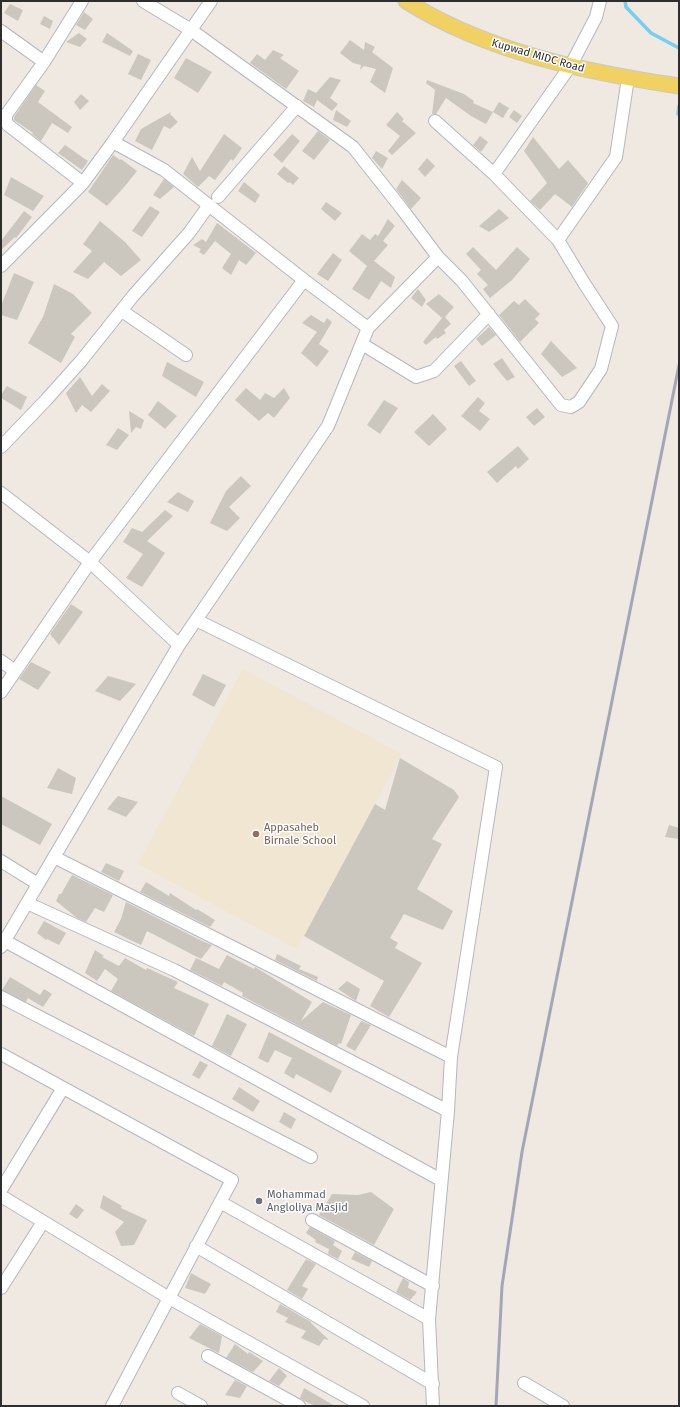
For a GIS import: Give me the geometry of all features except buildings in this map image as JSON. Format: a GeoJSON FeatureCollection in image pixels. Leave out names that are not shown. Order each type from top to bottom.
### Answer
{"type":"FeatureCollection","features":[{"type":"Feature","properties":{"kind":"main road","name":"Kupwad MIDC Road"},"geometry":{"type":"LineString","coordinates":[[406,1],[422,12],[477,38],[556,62],[596,72],[679,86]]}},
{"type":"Feature","properties":{"kind":"street"},"geometry":{"type":"LineString","coordinates":[[82,1],[44,62],[6,115],[6,121],[20,134],[83,183]]}},
{"type":"Feature","properties":{"kind":"street"},"geometry":{"type":"LineString","coordinates":[[143,1],[191,30],[353,147],[438,257],[462,281],[561,405],[571,407],[579,402],[601,369],[612,326],[558,240],[494,174],[435,120]]}},
{"type":"Feature","properties":{"kind":"street"},"geometry":{"type":"LineString","coordinates":[[1,266],[83,183],[211,1]]}},
{"type":"Feature","properties":{"kind":"street"},"geometry":{"type":"LineString","coordinates":[[494,174],[571,65],[596,16],[600,1]]}},
{"type":"Feature","properties":{"kind":"street"},"geometry":{"type":"LineString","coordinates":[[1,31],[44,62]]}},
{"type":"Feature","properties":{"kind":"street"},"geometry":{"type":"LineString","coordinates":[[558,240],[616,157],[628,78]]}},
{"type":"Feature","properties":{"kind":"street"},"geometry":{"type":"LineString","coordinates":[[218,197],[297,106]]}},
{"type":"Feature","properties":{"kind":"street"},"geometry":{"type":"LineString","coordinates":[[113,142],[164,170],[304,280],[368,328]]}},
{"type":"Feature","properties":{"kind":"street"},"geometry":{"type":"LineString","coordinates":[[1,447],[51,395],[133,296],[190,233],[209,205]]}},
{"type":"Feature","properties":{"kind":"street"},"geometry":{"type":"LineString","coordinates":[[438,257],[368,328],[328,426],[179,645],[3,944],[441,1180]]}},
{"type":"Feature","properties":{"kind":"street"},"geometry":{"type":"LineString","coordinates":[[1,692],[90,562],[304,280]]}},
{"type":"Feature","properties":{"kind":"street"},"geometry":{"type":"LineString","coordinates":[[122,311],[186,355]]}},
{"type":"Feature","properties":{"kind":"street"},"geometry":{"type":"LineString","coordinates":[[362,344],[416,377],[434,371],[489,314]]}},
{"type":"Feature","properties":{"kind":"street"},"geometry":{"type":"LineString","coordinates":[[1,493],[90,562],[179,645]]}},
{"type":"Feature","properties":{"kind":"street"},"geometry":{"type":"LineString","coordinates":[[196,620],[496,767],[451,1057],[448,1111],[429,1319],[433,1406]]}},
{"type":"Feature","properties":{"kind":"street"},"geometry":{"type":"LineString","coordinates":[[1,661],[15,671]]}},
{"type":"Feature","properties":{"kind":"street"},"geometry":{"type":"LineString","coordinates":[[54,857],[451,1057]]}},
{"type":"Feature","properties":{"kind":"street"},"geometry":{"type":"LineString","coordinates":[[1,861],[38,884]]}},
{"type":"Feature","properties":{"kind":"street"},"geometry":{"type":"LineString","coordinates":[[27,903],[174,970],[448,1111]]}},
{"type":"Feature","properties":{"kind":"street"},"geometry":{"type":"LineString","coordinates":[[1,998],[311,1157]]}},
{"type":"Feature","properties":{"kind":"street"},"geometry":{"type":"LineString","coordinates":[[1,1054],[232,1180],[112,1406]]}},
{"type":"Feature","properties":{"kind":"street"},"geometry":{"type":"LineString","coordinates":[[1,1190],[63,1088]]}},
{"type":"Feature","properties":{"kind":"street"},"geometry":{"type":"LineString","coordinates":[[1,1196],[169,1298],[363,1406]]}},
{"type":"Feature","properties":{"kind":"street"},"geometry":{"type":"LineString","coordinates":[[220,1202],[429,1319]]}},
{"type":"Feature","properties":{"kind":"street"},"geometry":{"type":"LineString","coordinates":[[312,1220],[433,1286]]}},
{"type":"Feature","properties":{"kind":"street"},"geometry":{"type":"LineString","coordinates":[[1,1288],[43,1222]]}},
{"type":"Feature","properties":{"kind":"street"},"geometry":{"type":"LineString","coordinates":[[196,1246],[433,1384]]}},
{"type":"Feature","properties":{"kind":"street"},"geometry":{"type":"LineString","coordinates":[[208,1356],[299,1406]]}},
{"type":"Feature","properties":{"kind":"street"},"geometry":{"type":"LineString","coordinates":[[524,1383],[563,1406]]}},
{"type":"Feature","properties":{"kind":"street"},"geometry":{"type":"LineString","coordinates":[[178,1393],[201,1406]]}},
{"type":"Feature","properties":{"kind":"shaded area","name":"Appasaheb Birnale School"},"geometry":{"type":"Polygon","coordinates":[[[243,669],[402,754],[297,949],[138,864],[243,669]]]}},
{"type":"Feature","properties":{"kind":"waterway"},"geometry":{"type":"LineString","coordinates":[[625,1],[626,7],[651,33],[679,48]]}},
{"type":"Feature","properties":{"kind":"waterway"},"geometry":{"type":"LineString","coordinates":[[679,106],[679,114]]}},
{"type":"Feature","properties":{"kind":"railway"},"geometry":{"type":"LineString","coordinates":[[496,1406],[502,1286],[522,1152],[679,365]]}},
{"type":"Feature","properties":{"kind":"place","name":"Appasaheb Birnale School"},"geometry":{"type":"Point","coordinates":[256,834]}},
{"type":"Feature","properties":{"kind":"place","name":"Mohammad Angloliya Masjid"},"geometry":{"type":"Point","coordinates":[259,1201]}}]}
